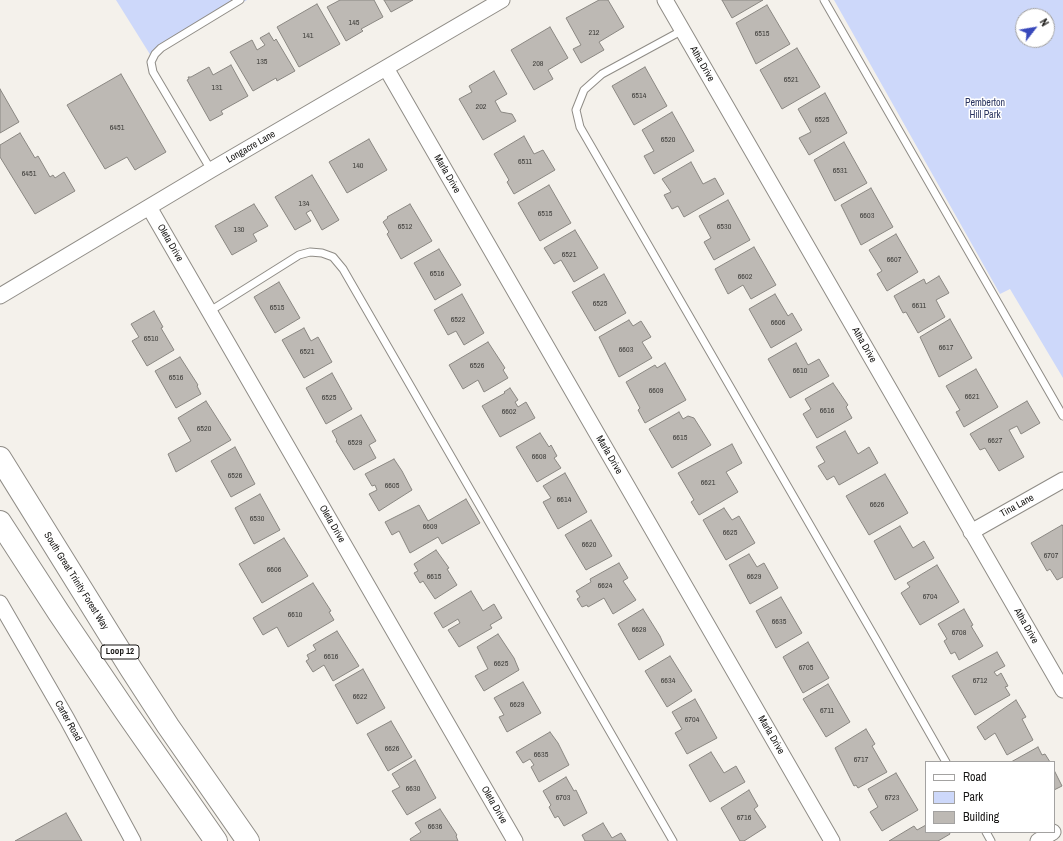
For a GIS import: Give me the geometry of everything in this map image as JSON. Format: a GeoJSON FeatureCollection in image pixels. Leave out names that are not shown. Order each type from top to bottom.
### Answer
{"type":"FeatureCollection","features":[{"type":"Feature","properties":{"kind":"main road","name":"South Great Trinity Forest Way"},"geometry":{"type":"LineString","coordinates":[[0,458],[131,669],[168,726],[248,841]]}},
{"type":"Feature","properties":{"kind":"main road","name":"Loop 12"},"geometry":{"type":"LineString","coordinates":[[0,522],[126,712],[216,841]]}},
{"type":"Feature","properties":{"kind":"street","name":"Longacre Lane"},"geometry":{"type":"LineString","coordinates":[[0,296],[211,170],[502,0]]}},
{"type":"Feature","properties":{"kind":"street","name":"Atha Drive"},"geometry":{"type":"LineString","coordinates":[[665,0],[1063,690]]}},
{"type":"Feature","properties":{"kind":"street","name":"Marla Drive"},"geometry":{"type":"LineString","coordinates":[[386,68],[832,841]]}},
{"type":"Feature","properties":{"kind":"street","name":"Oleta Drive"},"geometry":{"type":"LineString","coordinates":[[149,207],[515,841]]}},
{"type":"Feature","properties":{"kind":"street","name":"Tina Lane"},"geometry":{"type":"LineString","coordinates":[[971,532],[1063,480]]}},
{"type":"Feature","properties":{"kind":"street","name":"Carter Road"},"geometry":{"type":"LineString","coordinates":[[0,603],[67,719],[133,841]]}},
{"type":"Feature","properties":{"kind":"street"},"geometry":{"type":"LineString","coordinates":[[1038,841],[1051,833]]}},
{"type":"Feature","properties":{"kind":"lane"},"geometry":{"type":"LineString","coordinates":[[211,170],[154,72],[151,62],[155,54],[161,48],[240,0]]}},
{"type":"Feature","properties":{"kind":"lane"},"geometry":{"type":"LineString","coordinates":[[824,0],[1063,416]]}},
{"type":"Feature","properties":{"kind":"lane"},"geometry":{"type":"LineString","coordinates":[[683,30],[602,74],[584,90],[576,110],[580,127],[945,761]]}},
{"type":"Feature","properties":{"kind":"lane"},"geometry":{"type":"LineString","coordinates":[[210,311],[299,255],[310,252],[322,253],[333,257],[343,269],[673,841]]}},
{"type":"Feature","properties":{"kind":"green space"},"geometry":{"type":"Polygon","coordinates":[[[116,0],[247,0],[151,56],[116,0]]]}},
{"type":"Feature","properties":{"kind":"green space","name":"Pemberton Hill Park"},"geometry":{"type":"Polygon","coordinates":[[[834,0],[1063,0],[1063,378],[1010,289],[1000,294],[834,0]]]}},
{"type":"Feature","properties":{"kind":"building"},"geometry":{"type":"Polygon","coordinates":[[[340,0],[374,0],[383,17],[361,29],[363,31],[346,41],[327,7],[340,0]]]}},
{"type":"Feature","properties":{"kind":"building"},"geometry":{"type":"Polygon","coordinates":[[[384,0],[413,0],[391,12],[384,0]]]}},
{"type":"Feature","properties":{"kind":"building"},"geometry":{"type":"Polygon","coordinates":[[[599,0],[608,0],[624,27],[599,42],[604,50],[581,63],[573,49],[581,45],[566,18],[599,0]]]}},
{"type":"Feature","properties":{"kind":"building"},"geometry":{"type":"Polygon","coordinates":[[[722,0],[763,0],[732,18],[722,0]]]}},
{"type":"Feature","properties":{"kind":"building"},"geometry":{"type":"Polygon","coordinates":[[[317,4],[340,44],[299,67],[277,27],[317,4]]]}},
{"type":"Feature","properties":{"kind":"building"},"geometry":{"type":"Polygon","coordinates":[[[767,5],[790,44],[756,64],[736,23],[767,5]]]}},
{"type":"Feature","properties":{"kind":"building"},"geometry":{"type":"Polygon","coordinates":[[[550,27],[568,58],[548,70],[553,79],[534,90],[511,50],[550,27]]]}},
{"type":"Feature","properties":{"kind":"building"},"geometry":{"type":"Polygon","coordinates":[[[269,33],[274,41],[276,39],[295,71],[277,81],[276,78],[253,91],[230,52],[252,40],[257,50],[265,45],[260,38],[269,33]]]}},
{"type":"Feature","properties":{"kind":"building"},"geometry":{"type":"Polygon","coordinates":[[[797,48],[820,87],[782,109],[760,70],[797,48]]]}},
{"type":"Feature","properties":{"kind":"building"},"geometry":{"type":"Polygon","coordinates":[[[231,65],[248,96],[221,111],[223,114],[210,121],[187,80],[189,79],[188,77],[191,77],[209,67],[213,75],[231,65]]]}},
{"type":"Feature","properties":{"kind":"building"},"geometry":{"type":"Polygon","coordinates":[[[645,67],[667,106],[634,125],[612,86],[645,67]]]}},
{"type":"Feature","properties":{"kind":"building"},"geometry":{"type":"Polygon","coordinates":[[[494,71],[507,94],[495,101],[501,112],[512,114],[516,121],[483,140],[459,99],[472,92],[469,86],[494,71]]]}},
{"type":"Feature","properties":{"kind":"building"},"geometry":{"type":"Polygon","coordinates":[[[121,74],[166,152],[135,170],[127,157],[105,169],[67,105],[121,74]]]}},
{"type":"Feature","properties":{"kind":"building"},"geometry":{"type":"Polygon","coordinates":[[[0,89],[19,122],[0,133],[0,89]]]}},
{"type":"Feature","properties":{"kind":"building"},"geometry":{"type":"Polygon","coordinates":[[[825,93],[847,133],[809,155],[799,138],[811,132],[798,109],[825,93]]]}},
{"type":"Feature","properties":{"kind":"building"},"geometry":{"type":"Polygon","coordinates":[[[672,112],[694,151],[654,174],[644,156],[654,151],[642,130],[672,112]]]}},
{"type":"Feature","properties":{"kind":"building"},"geometry":{"type":"Polygon","coordinates":[[[20,133],[35,158],[38,156],[50,177],[53,175],[55,178],[64,172],[75,191],[35,214],[0,157],[0,145],[20,133]]]}},
{"type":"Feature","properties":{"kind":"building"},"geometry":{"type":"Polygon","coordinates":[[[524,136],[534,154],[543,150],[555,170],[514,194],[507,182],[509,180],[494,154],[524,136]]]}},
{"type":"Feature","properties":{"kind":"building"},"geometry":{"type":"Polygon","coordinates":[[[369,139],[387,170],[347,193],[329,162],[369,139]]]}},
{"type":"Feature","properties":{"kind":"building"},"geometry":{"type":"Polygon","coordinates":[[[844,142],[867,183],[835,201],[814,160],[844,142]]]}},
{"type":"Feature","properties":{"kind":"building"},"geometry":{"type":"Polygon","coordinates":[[[691,162],[703,184],[715,178],[724,194],[684,217],[678,206],[672,209],[664,195],[671,192],[662,179],[691,162]]]}},
{"type":"Feature","properties":{"kind":"building"},"geometry":{"type":"Polygon","coordinates":[[[312,175],[339,220],[322,230],[311,210],[306,213],[311,221],[295,230],[275,197],[312,175]]]}},
{"type":"Feature","properties":{"kind":"building"},"geometry":{"type":"Polygon","coordinates":[[[549,185],[571,223],[540,241],[518,203],[549,185]]]}},
{"type":"Feature","properties":{"kind":"building"},"geometry":{"type":"Polygon","coordinates":[[[871,188],[893,227],[861,245],[841,205],[871,188]]]}},
{"type":"Feature","properties":{"kind":"building"},"geometry":{"type":"Polygon","coordinates":[[[728,200],[750,240],[714,260],[704,242],[711,238],[699,216],[728,200]]]}},
{"type":"Feature","properties":{"kind":"building"},"geometry":{"type":"Polygon","coordinates":[[[254,204],[268,226],[253,234],[257,241],[232,255],[215,226],[254,204]]]}},
{"type":"Feature","properties":{"kind":"building"},"geometry":{"type":"Polygon","coordinates":[[[410,204],[432,241],[401,259],[387,234],[389,232],[383,222],[388,218],[387,217],[410,204]]]}},
{"type":"Feature","properties":{"kind":"building"},"geometry":{"type":"Polygon","coordinates":[[[575,230],[598,268],[574,282],[561,260],[554,264],[544,248],[575,230]]]}},
{"type":"Feature","properties":{"kind":"building"},"geometry":{"type":"Polygon","coordinates":[[[896,234],[918,272],[887,291],[877,274],[882,271],[869,250],[896,234]]]}},
{"type":"Feature","properties":{"kind":"building"},"geometry":{"type":"Polygon","coordinates":[[[754,247],[776,285],[751,299],[743,285],[728,294],[715,269],[754,247]]]}},
{"type":"Feature","properties":{"kind":"building"},"geometry":{"type":"Polygon","coordinates":[[[439,249],[461,285],[435,300],[414,263],[439,249]]]}},
{"type":"Feature","properties":{"kind":"building"},"geometry":{"type":"Polygon","coordinates":[[[604,274],[626,313],[595,331],[572,292],[604,274]]]}},
{"type":"Feature","properties":{"kind":"building"},"geometry":{"type":"Polygon","coordinates":[[[939,276],[949,293],[936,300],[945,317],[918,333],[906,312],[903,313],[894,296],[924,279],[926,284],[939,276]]]}},
{"type":"Feature","properties":{"kind":"building"},"geometry":{"type":"Polygon","coordinates":[[[279,282],[300,318],[275,333],[254,297],[279,282]]]}},
{"type":"Feature","properties":{"kind":"building"},"geometry":{"type":"Polygon","coordinates":[[[462,294],[484,333],[464,345],[456,331],[448,335],[434,310],[462,294]]]}},
{"type":"Feature","properties":{"kind":"building"},"geometry":{"type":"Polygon","coordinates":[[[775,294],[788,316],[792,313],[802,330],[771,348],[749,309],[775,294]]]}},
{"type":"Feature","properties":{"kind":"building"},"geometry":{"type":"Polygon","coordinates":[[[154,311],[163,327],[161,328],[174,350],[147,366],[132,341],[139,337],[131,324],[154,311]]]}},
{"type":"Feature","properties":{"kind":"building"},"geometry":{"type":"Polygon","coordinates":[[[950,319],[972,358],[939,377],[920,337],[950,319]]]}},
{"type":"Feature","properties":{"kind":"building"},"geometry":{"type":"Polygon","coordinates":[[[629,320],[633,326],[641,321],[651,337],[642,342],[652,358],[619,377],[599,337],[629,320]]]}},
{"type":"Feature","properties":{"kind":"building"},"geometry":{"type":"Polygon","coordinates":[[[304,328],[311,341],[318,337],[332,362],[304,378],[282,340],[304,328]]]}},
{"type":"Feature","properties":{"kind":"building"},"geometry":{"type":"Polygon","coordinates":[[[488,342],[505,368],[503,370],[508,378],[484,392],[478,380],[463,389],[449,365],[488,342]]]}},
{"type":"Feature","properties":{"kind":"building"},"geometry":{"type":"Polygon","coordinates":[[[796,343],[808,365],[819,359],[829,376],[790,398],[768,359],[796,343]]]}},
{"type":"Feature","properties":{"kind":"building"},"geometry":{"type":"Polygon","coordinates":[[[180,357],[198,385],[197,386],[201,394],[176,408],[155,371],[180,357]]]}},
{"type":"Feature","properties":{"kind":"building"},"geometry":{"type":"Polygon","coordinates":[[[665,363],[686,400],[645,423],[638,410],[640,408],[626,382],[655,365],[657,368],[665,363]]]}},
{"type":"Feature","properties":{"kind":"building"},"geometry":{"type":"Polygon","coordinates":[[[976,369],[998,407],[964,427],[956,412],[960,410],[946,386],[976,369]]]}},
{"type":"Feature","properties":{"kind":"building"},"geometry":{"type":"Polygon","coordinates":[[[332,373],[352,409],[326,424],[306,388],[332,373]]]}},
{"type":"Feature","properties":{"kind":"building"},"geometry":{"type":"Polygon","coordinates":[[[833,383],[848,405],[846,407],[852,418],[817,438],[803,414],[811,409],[805,399],[833,383]]]}},
{"type":"Feature","properties":{"kind":"building"},"geometry":{"type":"Polygon","coordinates":[[[510,388],[518,400],[515,402],[518,407],[526,402],[535,418],[500,437],[482,406],[505,393],[504,392],[510,388]]]}},
{"type":"Feature","properties":{"kind":"building"},"geometry":{"type":"Polygon","coordinates":[[[206,401],[231,440],[176,472],[168,454],[191,441],[178,418],[206,401]]]}},
{"type":"Feature","properties":{"kind":"building"},"geometry":{"type":"Polygon","coordinates":[[[1027,401],[1040,423],[1021,434],[1017,426],[1009,430],[1024,457],[999,471],[985,448],[980,450],[970,434],[1027,401]]]}},
{"type":"Feature","properties":{"kind":"building"},"geometry":{"type":"Polygon","coordinates":[[[679,412],[683,419],[688,416],[694,418],[711,445],[672,468],[649,429],[679,412]]]}},
{"type":"Feature","properties":{"kind":"building"},"geometry":{"type":"Polygon","coordinates":[[[361,415],[376,441],[369,445],[376,458],[354,470],[336,441],[337,440],[332,431],[361,415]]]}},
{"type":"Feature","properties":{"kind":"building"},"geometry":{"type":"Polygon","coordinates":[[[845,431],[858,454],[869,447],[878,463],[839,485],[834,476],[827,480],[818,466],[825,462],[816,447],[845,431]]]}},
{"type":"Feature","properties":{"kind":"building"},"geometry":{"type":"Polygon","coordinates":[[[540,433],[549,447],[551,445],[557,456],[554,458],[561,468],[537,482],[516,447],[540,433]]]}},
{"type":"Feature","properties":{"kind":"building"},"geometry":{"type":"Polygon","coordinates":[[[732,444],[742,463],[726,472],[738,492],[699,515],[691,502],[694,500],[678,473],[732,444]]]}},
{"type":"Feature","properties":{"kind":"building"},"geometry":{"type":"Polygon","coordinates":[[[235,447],[255,484],[231,497],[211,461],[235,447]]]}},
{"type":"Feature","properties":{"kind":"building"},"geometry":{"type":"Polygon","coordinates":[[[394,459],[412,490],[379,511],[369,494],[377,490],[375,485],[372,486],[365,474],[394,459]]]}},
{"type":"Feature","properties":{"kind":"building"},"geometry":{"type":"Polygon","coordinates":[[[565,473],[587,512],[558,529],[543,502],[551,498],[543,486],[565,473]]]}},
{"type":"Feature","properties":{"kind":"building"},"geometry":{"type":"Polygon","coordinates":[[[885,474],[908,513],[869,535],[846,496],[885,474]]]}},
{"type":"Feature","properties":{"kind":"building"},"geometry":{"type":"Polygon","coordinates":[[[260,494],[280,530],[254,544],[235,508],[260,494]]]}},
{"type":"Feature","properties":{"kind":"building"},"geometry":{"type":"Polygon","coordinates":[[[466,499],[480,523],[442,544],[438,537],[410,553],[399,531],[392,535],[385,522],[419,505],[428,521],[466,499]]]}},
{"type":"Feature","properties":{"kind":"building"},"geometry":{"type":"Polygon","coordinates":[[[724,508],[732,520],[739,516],[755,543],[726,560],[703,520],[724,508]]]}},
{"type":"Feature","properties":{"kind":"building"},"geometry":{"type":"Polygon","coordinates":[[[591,520],[612,556],[586,570],[565,535],[591,520]]]}},
{"type":"Feature","properties":{"kind":"building"},"geometry":{"type":"Polygon","coordinates":[[[1062,525],[1063,577],[1057,580],[1050,569],[1047,571],[1031,543],[1062,525]]]}},
{"type":"Feature","properties":{"kind":"building"},"geometry":{"type":"Polygon","coordinates":[[[900,526],[913,548],[924,541],[934,558],[895,580],[874,541],[900,526]]]}},
{"type":"Feature","properties":{"kind":"building"},"geometry":{"type":"Polygon","coordinates":[[[284,538],[308,576],[262,603],[239,564],[284,538]]]}},
{"type":"Feature","properties":{"kind":"building"},"geometry":{"type":"Polygon","coordinates":[[[436,550],[449,568],[447,569],[457,585],[435,599],[423,581],[420,583],[414,573],[418,571],[414,564],[436,550]]]}},
{"type":"Feature","properties":{"kind":"building"},"geometry":{"type":"Polygon","coordinates":[[[749,554],[757,567],[764,563],[778,588],[750,604],[729,565],[749,554]]]}},
{"type":"Feature","properties":{"kind":"building"},"geometry":{"type":"Polygon","coordinates":[[[619,563],[628,578],[623,581],[636,600],[613,614],[604,598],[588,607],[587,605],[582,607],[577,599],[580,597],[576,591],[591,582],[590,579],[619,563]]]}},
{"type":"Feature","properties":{"kind":"building"},"geometry":{"type":"Polygon","coordinates":[[[937,565],[959,602],[920,625],[901,593],[910,587],[907,583],[937,565]]]}},
{"type":"Feature","properties":{"kind":"building"},"geometry":{"type":"Polygon","coordinates":[[[313,583],[331,611],[329,612],[334,620],[288,647],[277,627],[263,635],[253,618],[313,583]]]}},
{"type":"Feature","properties":{"kind":"building"},"geometry":{"type":"Polygon","coordinates":[[[471,591],[483,611],[494,604],[502,618],[490,625],[492,628],[459,647],[448,630],[460,623],[458,619],[443,628],[434,613],[471,591]]]}},
{"type":"Feature","properties":{"kind":"building"},"geometry":{"type":"Polygon","coordinates":[[[781,597],[802,633],[776,648],[756,611],[781,597]]]}},
{"type":"Feature","properties":{"kind":"building"},"geometry":{"type":"Polygon","coordinates":[[[643,609],[664,645],[639,660],[618,624],[643,609]]]}},
{"type":"Feature","properties":{"kind":"building"},"geometry":{"type":"Polygon","coordinates":[[[964,609],[973,625],[971,626],[983,646],[959,660],[955,652],[951,654],[944,641],[947,639],[938,624],[964,609]]]}},
{"type":"Feature","properties":{"kind":"building"},"geometry":{"type":"Polygon","coordinates":[[[337,631],[359,666],[333,681],[324,665],[313,672],[306,661],[309,659],[307,655],[316,650],[313,645],[337,631]]]}},
{"type":"Feature","properties":{"kind":"building"},"geometry":{"type":"Polygon","coordinates":[[[498,634],[514,658],[519,670],[484,691],[475,676],[488,669],[477,647],[498,634]]]}},
{"type":"Feature","properties":{"kind":"building"},"geometry":{"type":"Polygon","coordinates":[[[808,642],[829,678],[803,693],[783,657],[808,642]]]}},
{"type":"Feature","properties":{"kind":"building"},"geometry":{"type":"Polygon","coordinates":[[[997,652],[1005,666],[994,672],[997,676],[1001,673],[1008,686],[1005,687],[1010,695],[975,715],[952,676],[997,652]]]}},
{"type":"Feature","properties":{"kind":"building"},"geometry":{"type":"Polygon","coordinates":[[[670,656],[692,691],[667,707],[645,671],[670,656]]]}},
{"type":"Feature","properties":{"kind":"building"},"geometry":{"type":"Polygon","coordinates":[[[363,669],[385,708],[357,724],[335,685],[363,669]]]}},
{"type":"Feature","properties":{"kind":"building"},"geometry":{"type":"Polygon","coordinates":[[[523,682],[541,713],[507,732],[499,717],[504,715],[494,698],[523,682]]]}},
{"type":"Feature","properties":{"kind":"building"},"geometry":{"type":"Polygon","coordinates":[[[828,684],[850,722],[826,737],[803,699],[828,684]]]}},
{"type":"Feature","properties":{"kind":"building"},"geometry":{"type":"Polygon","coordinates":[[[695,699],[717,738],[687,754],[675,733],[682,729],[672,712],[695,699]]]}},
{"type":"Feature","properties":{"kind":"building"},"geometry":{"type":"Polygon","coordinates":[[[1016,700],[1026,717],[1022,719],[1033,740],[1007,755],[995,733],[985,740],[977,727],[1016,700]]]}},
{"type":"Feature","properties":{"kind":"building"},"geometry":{"type":"Polygon","coordinates":[[[391,721],[412,757],[388,771],[367,734],[391,721]]]}},
{"type":"Feature","properties":{"kind":"building"},"geometry":{"type":"Polygon","coordinates":[[[866,729],[875,744],[872,746],[887,772],[858,788],[856,785],[854,786],[835,748],[866,729]]]}},
{"type":"Feature","properties":{"kind":"building"},"geometry":{"type":"Polygon","coordinates":[[[550,732],[558,743],[569,765],[539,782],[531,767],[534,765],[530,759],[523,763],[516,752],[550,732]]]}},
{"type":"Feature","properties":{"kind":"building"},"geometry":{"type":"Polygon","coordinates":[[[1038,747],[1042,755],[1045,754],[1049,761],[1013,761],[1038,747]]]}},
{"type":"Feature","properties":{"kind":"building"},"geometry":{"type":"Polygon","coordinates":[[[711,752],[724,773],[736,766],[745,782],[710,802],[689,765],[711,752]]]}},
{"type":"Feature","properties":{"kind":"building"},"geometry":{"type":"Polygon","coordinates":[[[415,760],[436,798],[407,815],[392,791],[400,787],[392,774],[415,760]]]}},
{"type":"Feature","properties":{"kind":"building"},"geometry":{"type":"Polygon","coordinates":[[[1055,772],[1062,786],[1055,790],[1055,772]]]}},
{"type":"Feature","properties":{"kind":"building"},"geometry":{"type":"Polygon","coordinates":[[[896,773],[918,810],[882,831],[870,812],[878,807],[868,789],[896,773]]]}},
{"type":"Feature","properties":{"kind":"building"},"geometry":{"type":"Polygon","coordinates":[[[566,777],[574,791],[576,790],[587,813],[564,826],[558,816],[555,818],[549,807],[551,805],[543,791],[566,777]]]}},
{"type":"Feature","properties":{"kind":"building"},"geometry":{"type":"Polygon","coordinates":[[[749,790],[758,806],[754,809],[766,827],[744,841],[740,841],[721,808],[749,790]]]}},
{"type":"Feature","properties":{"kind":"building"},"geometry":{"type":"Polygon","coordinates":[[[440,809],[457,835],[458,841],[411,841],[410,839],[421,832],[415,823],[440,809]]]}},
{"type":"Feature","properties":{"kind":"building"},"geometry":{"type":"Polygon","coordinates":[[[66,813],[82,841],[15,841],[66,813]]]}},
{"type":"Feature","properties":{"kind":"building"},"geometry":{"type":"Polygon","coordinates":[[[603,823],[612,838],[621,833],[626,841],[585,841],[582,835],[603,823]]]}},
{"type":"Feature","properties":{"kind":"building"},"geometry":{"type":"Polygon","coordinates":[[[914,826],[917,830],[925,826],[925,833],[950,834],[938,841],[889,841],[914,826]]]}}]}
